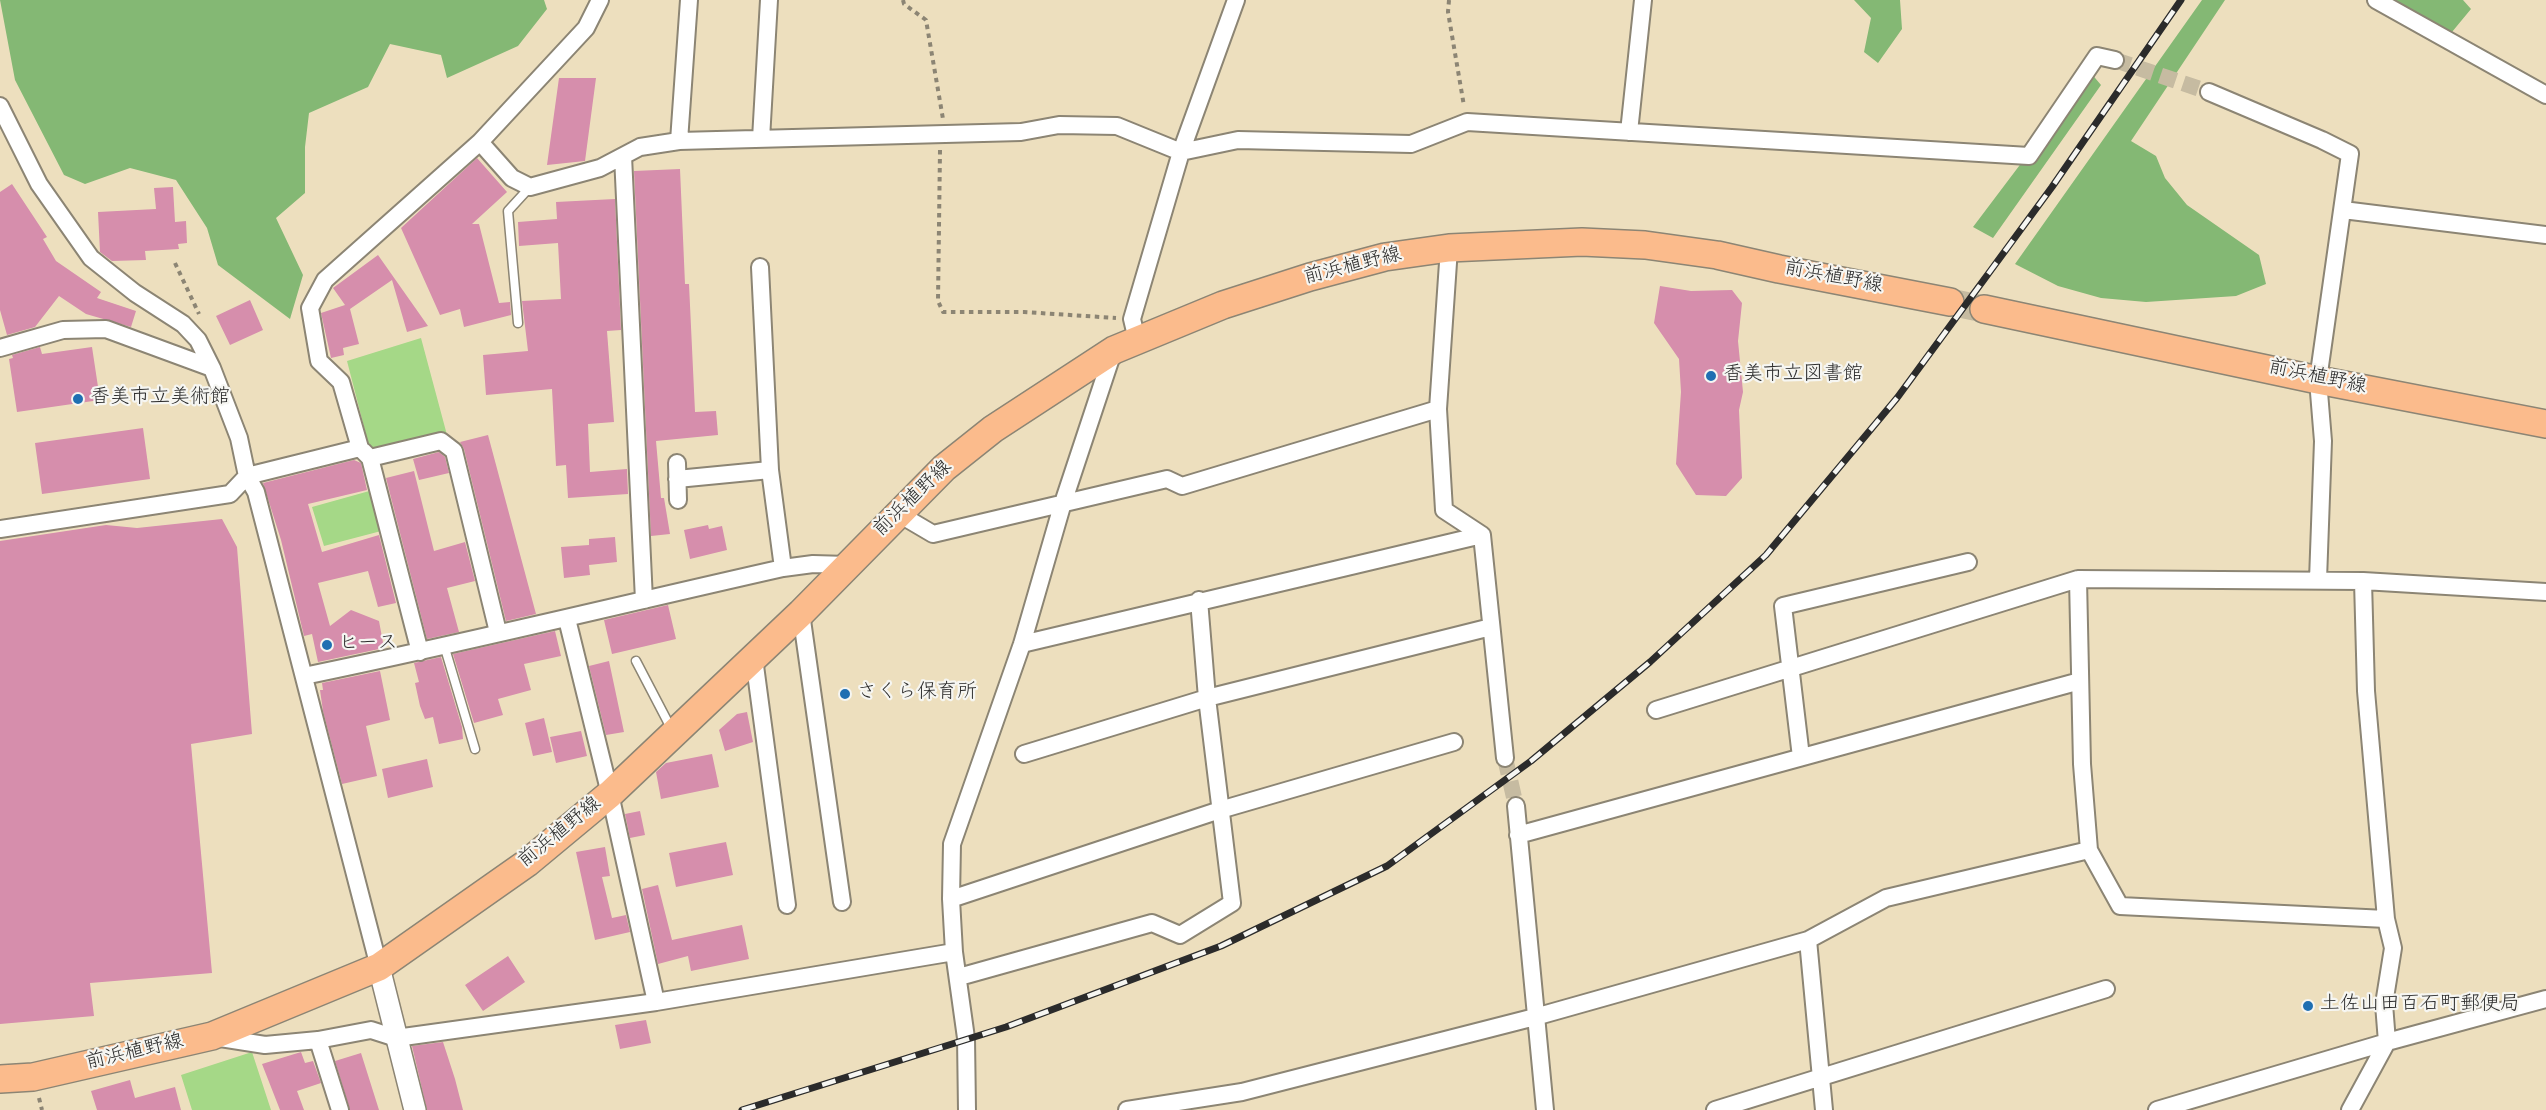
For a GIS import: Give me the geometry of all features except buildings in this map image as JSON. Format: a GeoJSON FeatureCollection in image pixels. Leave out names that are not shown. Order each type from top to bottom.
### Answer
{"type":"FeatureCollection","features":[{"type":"Feature","properties":{"kind":"main road","name":"前浜植野線"},"geometry":{"type":"LineString","coordinates":[[0,1079],[33,1077],[212,1036],[379,967],[526,863],[610,794],[801,613],[944,468],[993,429],[1128,336],[1310,277],[1385,257],[1449,248],[1522,243],[1645,245],[1717,255],[1950,302]]}},
{"type":"Feature","properties":{"kind":"main road","name":"前浜植野線"},"geometry":{"type":"LineString","coordinates":[[1984,309],[2318,380],[2546,424]]}},
{"type":"Feature","properties":{"kind":"street"},"geometry":{"type":"LineString","coordinates":[[420,652],[365,453],[341,382],[319,361],[310,308],[325,280],[480,142],[586,28],[600,0]]}},
{"type":"Feature","properties":{"kind":"street"},"geometry":{"type":"LineString","coordinates":[[679,141],[688,0]]}},
{"type":"Feature","properties":{"kind":"street"},"geometry":{"type":"LineString","coordinates":[[760,139],[769,0]]}},
{"type":"Feature","properties":{"kind":"street"},"geometry":{"type":"LineString","coordinates":[[967,1110],[966,1038],[954,952],[951,899],[952,844],[1022,644],[1062,506],[1128,336],[1181,152],[1236,0]]}},
{"type":"Feature","properties":{"kind":"street"},"geometry":{"type":"LineString","coordinates":[[1629,132],[1643,0]]}},
{"type":"Feature","properties":{"kind":"street"},"geometry":{"type":"LineString","coordinates":[[2376,0],[2546,95]]}},
{"type":"Feature","properties":{"kind":"street"},"geometry":{"type":"LineString","coordinates":[[480,142],[512,177],[530,187],[600,168],[640,147],[679,141],[1020,132],[1059,125],[1118,126],[1181,152],[1238,140],[1411,144],[1467,122],[2029,156],[2097,56],[2115,60]]}},
{"type":"Feature","properties":{"kind":"street"},"geometry":{"type":"LineString","coordinates":[[2209,92],[2350,154],[2318,380],[2323,441],[2318,580]]}},
{"type":"Feature","properties":{"kind":"street"},"geometry":{"type":"LineString","coordinates":[[0,106],[39,184],[91,258],[135,293],[183,324],[198,340],[212,368],[239,438],[247,476],[256,492],[416,1110]]}},
{"type":"Feature","properties":{"kind":"street"},"geometry":{"type":"LineString","coordinates":[[623,156],[644,600]]}},
{"type":"Feature","properties":{"kind":"street"},"geometry":{"type":"LineString","coordinates":[[2343,210],[2546,235]]}},
{"type":"Feature","properties":{"kind":"street"},"geometry":{"type":"LineString","coordinates":[[1449,248],[1438,409],[1444,510],[1482,536],[1505,758]]}},
{"type":"Feature","properties":{"kind":"street"},"geometry":{"type":"LineString","coordinates":[[760,267],[770,470],[783,568]]}},
{"type":"Feature","properties":{"kind":"street"},"geometry":{"type":"LineString","coordinates":[[0,348],[63,330],[106,329],[212,368]]}},
{"type":"Feature","properties":{"kind":"street"},"geometry":{"type":"LineString","coordinates":[[899,514],[933,534],[1062,506],[1167,479],[1182,486],[1438,409]]}},
{"type":"Feature","properties":{"kind":"street"},"geometry":{"type":"LineString","coordinates":[[0,529],[230,494],[247,476],[441,441],[454,451],[498,632]]}},
{"type":"Feature","properties":{"kind":"street"},"geometry":{"type":"LineString","coordinates":[[678,500],[677,471],[770,470]]}},
{"type":"Feature","properties":{"kind":"street"},"geometry":{"type":"LineString","coordinates":[[1022,644],[1199,600],[1482,536]]}},
{"type":"Feature","properties":{"kind":"street"},"geometry":{"type":"LineString","coordinates":[[1801,756],[1783,606],[1968,562]]}},
{"type":"Feature","properties":{"kind":"street"},"geometry":{"type":"LineString","coordinates":[[304,676],[420,652],[498,632],[567,619],[783,568],[813,564],[848,565]]}},
{"type":"Feature","properties":{"kind":"street"},"geometry":{"type":"LineString","coordinates":[[2078,579],[2082,764],[2089,850],[2120,906],[2386,919]]}},
{"type":"Feature","properties":{"kind":"street"},"geometry":{"type":"LineString","coordinates":[[1656,710],[2078,579],[2363,581],[2546,592]]}},
{"type":"Feature","properties":{"kind":"street"},"geometry":{"type":"LineString","coordinates":[[2350,1110],[2388,1042],[2384,1004],[2393,948],[2386,919],[2366,691],[2363,581]]}},
{"type":"Feature","properties":{"kind":"street"},"geometry":{"type":"LineString","coordinates":[[959,977],[1152,923],[1180,935],[1232,903],[1207,698],[1199,600]]}},
{"type":"Feature","properties":{"kind":"street"},"geometry":{"type":"LineString","coordinates":[[801,613],[842,902]]}},
{"type":"Feature","properties":{"kind":"street"},"geometry":{"type":"LineString","coordinates":[[567,619],[610,794],[656,1002]]}},
{"type":"Feature","properties":{"kind":"street"},"geometry":{"type":"LineString","coordinates":[[1024,754],[1207,698],[1491,627]]}},
{"type":"Feature","properties":{"kind":"street"},"geometry":{"type":"LineString","coordinates":[[754,658],[787,905]]}},
{"type":"Feature","properties":{"kind":"street"},"geometry":{"type":"LineString","coordinates":[[1518,834],[2080,681]]}},
{"type":"Feature","properties":{"kind":"street"},"geometry":{"type":"LineString","coordinates":[[951,899],[1220,810],[1454,742]]}},
{"type":"Feature","properties":{"kind":"street"},"geometry":{"type":"LineString","coordinates":[[1516,806],[1545,1110]]}},
{"type":"Feature","properties":{"kind":"street"},"geometry":{"type":"LineString","coordinates":[[1127,1110],[1242,1092],[1535,1017],[1808,940],[1886,898],[2089,850]]}},
{"type":"Feature","properties":{"kind":"street"},"geometry":{"type":"LineString","coordinates":[[1808,940],[1824,1110]]}},
{"type":"Feature","properties":{"kind":"street"},"geometry":{"type":"LineString","coordinates":[[212,1036],[265,1045],[318,1040],[371,1030],[396,1038],[656,1002],[954,952]]}},
{"type":"Feature","properties":{"kind":"street"},"geometry":{"type":"LineString","coordinates":[[1715,1110],[2106,989]]}},
{"type":"Feature","properties":{"kind":"street"},"geometry":{"type":"LineString","coordinates":[[2157,1110],[2388,1042],[2546,999]]}},
{"type":"Feature","properties":{"kind":"street"},"geometry":{"type":"LineString","coordinates":[[318,1040],[340,1110]]}},
{"type":"Feature","properties":{"kind":"lane"},"geometry":{"type":"LineString","coordinates":[[518,323],[508,211],[530,187]]}},
{"type":"Feature","properties":{"kind":"lane"},"geometry":{"type":"LineString","coordinates":[[444,645],[475,749]]}},
{"type":"Feature","properties":{"kind":"lane"},"geometry":{"type":"LineString","coordinates":[[636,661],[675,734]]}},
{"type":"Feature","properties":{"kind":"path"},"geometry":{"type":"LineString","coordinates":[[903,0],[903,4],[926,20],[944,119],[940,133],[938,302],[942,312],[1024,312],[1128,336]]}},
{"type":"Feature","properties":{"kind":"path"},"geometry":{"type":"LineString","coordinates":[[1449,0],[1448,12],[1467,122]]}},
{"type":"Feature","properties":{"kind":"path"},"geometry":{"type":"LineString","coordinates":[[175,263],[202,321]]}},
{"type":"Feature","properties":{"kind":"green space"},"geometry":{"type":"Polygon","coordinates":[[[0,0],[544,0],[547,9],[518,46],[447,78],[441,55],[390,44],[368,87],[309,113],[305,147],[305,193],[276,218],[303,275],[290,319],[218,265],[207,228],[176,180],[130,168],[85,184],[64,175],[15,80],[0,0]]]}},
{"type":"Feature","properties":{"kind":"green space"},"geometry":{"type":"Polygon","coordinates":[[[1854,0],[1900,0],[1902,29],[1878,63],[1864,52],[1871,18],[1854,0]]]}},
{"type":"Feature","properties":{"kind":"green space"},"geometry":{"type":"Polygon","coordinates":[[[2202,0],[2225,0],[2131,141],[2156,156],[2165,178],[2187,205],[2259,255],[2266,284],[2236,296],[2146,302],[2101,298],[2058,286],[2015,264],[2202,0]]]}},
{"type":"Feature","properties":{"kind":"green space"},"geometry":{"type":"Polygon","coordinates":[[[2393,0],[2463,0],[2471,9],[2447,38],[2393,0]]]}},
{"type":"Feature","properties":{"kind":"green space"},"geometry":{"type":"Polygon","coordinates":[[[2090,72],[2101,85],[1993,238],[1973,227],[2090,72]]]}},
{"type":"Feature","properties":{"kind":"green space"},"geometry":{"type":"Polygon","coordinates":[[[421,338],[447,435],[371,454],[347,361],[421,338]]]}},
{"type":"Feature","properties":{"kind":"green space"},"geometry":{"type":"Polygon","coordinates":[[[373,490],[385,530],[324,546],[312,507],[373,490]]]}},
{"type":"Feature","properties":{"kind":"green space"},"geometry":{"type":"Polygon","coordinates":[[[252,1052],[271,1110],[192,1110],[181,1075],[252,1052]]]}},
{"type":"Feature","properties":{"kind":"tunnel"},"geometry":{"type":"LineString","coordinates":[[2115,60],[2209,92]]}},
{"type":"Feature","properties":{"kind":"tunnel"},"geometry":{"type":"LineString","coordinates":[[1950,302],[1984,309]]}},
{"type":"Feature","properties":{"kind":"tunnel"},"geometry":{"type":"LineString","coordinates":[[1505,758],[1516,806]]}},
{"type":"Feature","properties":{"kind":"railway"},"geometry":{"type":"LineString","coordinates":[[742,1110],[1006,1027],[1221,946],[1387,866],[1531,761],[1650,662],[1766,555],[1897,398],[2052,187],[2181,0]]}},
{"type":"Feature","properties":{"kind":"place","name":"香美市立図書館"},"geometry":{"type":"Point","coordinates":[1711,376]}},
{"type":"Feature","properties":{"kind":"place","name":"香美市立美術館"},"geometry":{"type":"Point","coordinates":[78,399]}},
{"type":"Feature","properties":{"kind":"place","name":"ヒース"},"geometry":{"type":"Point","coordinates":[327,645]}},
{"type":"Feature","properties":{"kind":"place","name":"さくら保育所"},"geometry":{"type":"Point","coordinates":[845,694]}},
{"type":"Feature","properties":{"kind":"place","name":"土佐山田百石町郵便局"},"geometry":{"type":"Point","coordinates":[2308,1006]}}]}
